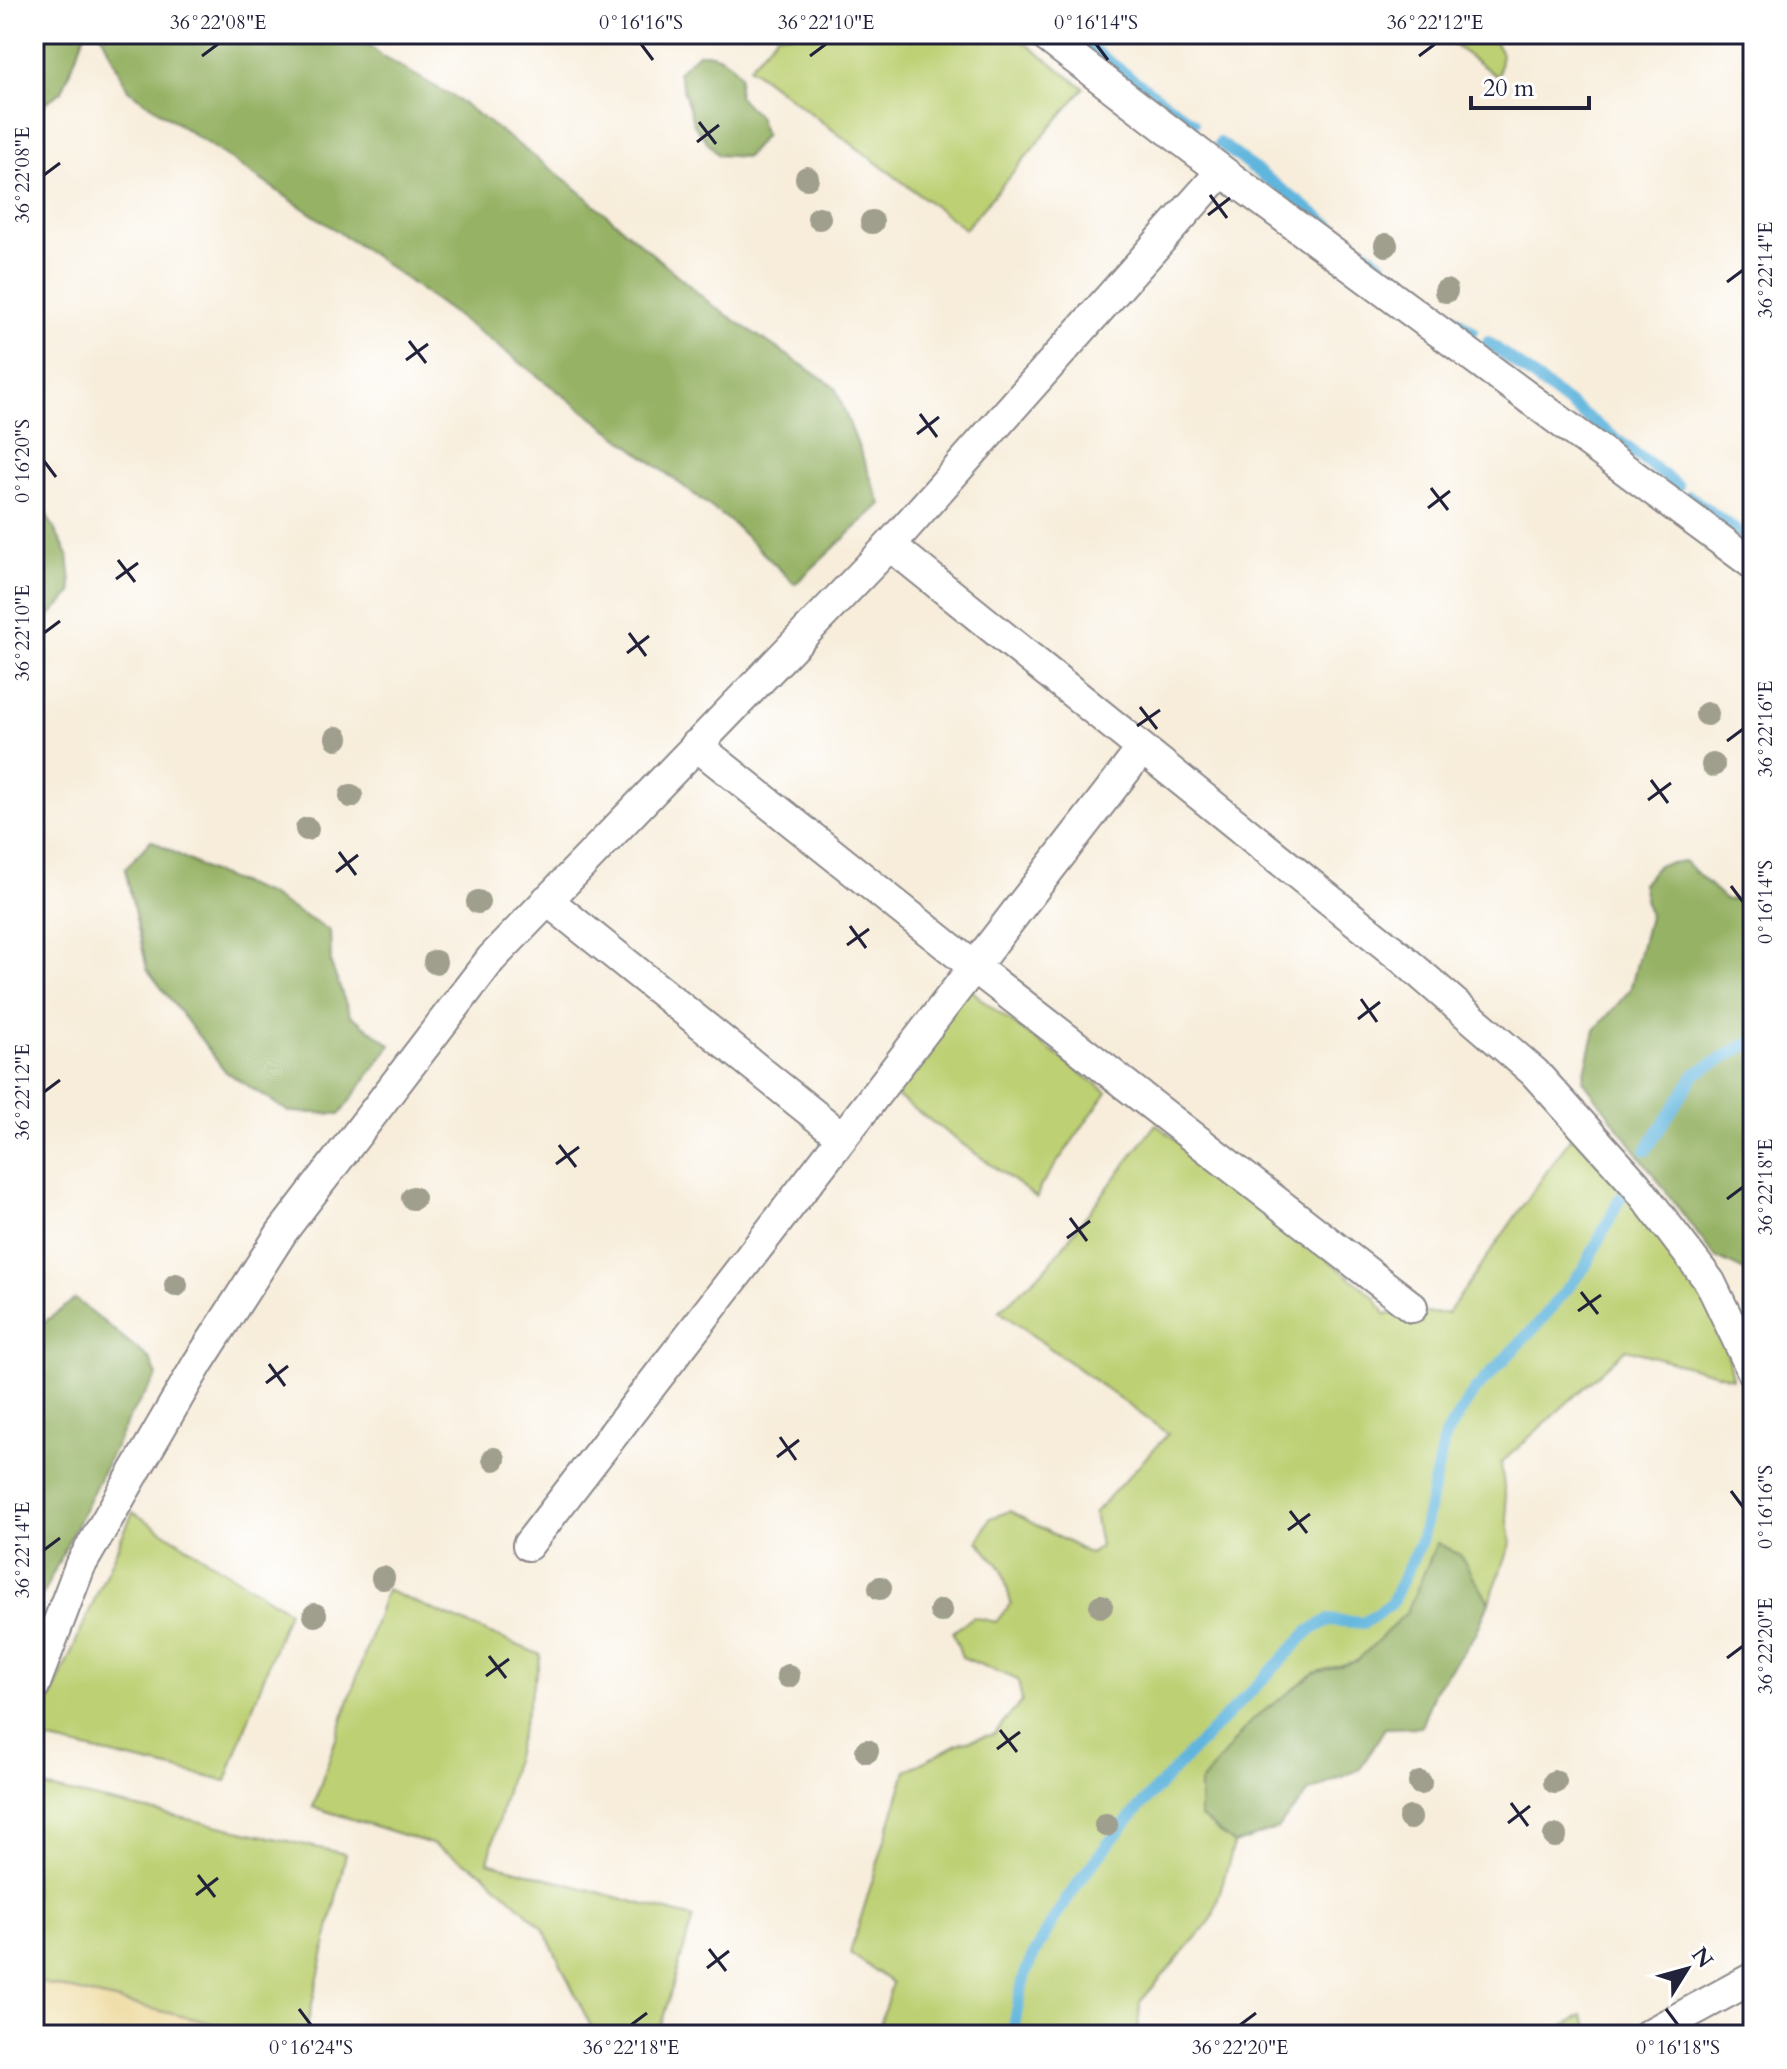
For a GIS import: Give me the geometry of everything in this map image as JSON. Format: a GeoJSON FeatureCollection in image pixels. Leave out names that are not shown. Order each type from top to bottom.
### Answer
{"type":"FeatureCollection","features":[{"type":"Feature","properties":{"kind":"street"},"geometry":{"type":"LineString","coordinates":[[1043,34],[1222,171],[1753,564]]}},
{"type":"Feature","properties":{"kind":"street"},"geometry":{"type":"LineString","coordinates":[[34,1686],[80,1566],[198,1363],[257,1270],[491,959],[890,545],[1222,171]]}},
{"type":"Feature","properties":{"kind":"street"},"geometry":{"type":"LineString","coordinates":[[890,545],[1403,959],[1534,1072],[1636,1185],[1710,1282],[1753,1372]]}},
{"type":"Feature","properties":{"kind":"street"},"geometry":{"type":"LineString","coordinates":[[696,745],[974,967],[1412,1307]]}},
{"type":"Feature","properties":{"kind":"street"},"geometry":{"type":"LineString","coordinates":[[528,1545],[1142,749]]}},
{"type":"Feature","properties":{"kind":"street"},"geometry":{"type":"LineString","coordinates":[[547,900],[842,1137]]}},
{"type":"Feature","properties":{"kind":"street"},"geometry":{"type":"LineString","coordinates":[[1648,2035],[1753,1978]]}},
{"type":"Feature","properties":{"kind":"green space"},"geometry":{"type":"Polygon","coordinates":[[[34,34],[85,34],[62,91],[34,111],[34,34]]]}},
{"type":"Feature","properties":{"kind":"green space"},"geometry":{"type":"Polygon","coordinates":[[[101,34],[357,34],[382,56],[457,99],[571,184],[712,305],[835,387],[881,504],[795,584],[732,523],[494,343],[371,254],[128,90],[101,34]]]}},
{"type":"Feature","properties":{"kind":"green space"},"geometry":{"type":"Polygon","coordinates":[[[778,34],[1013,34],[1084,88],[965,229],[749,67],[778,34]]]}},
{"type":"Feature","properties":{"kind":"green space"},"geometry":{"type":"Polygon","coordinates":[[[1454,34],[1477,40],[1493,38],[1502,54],[1498,77],[1440,35],[1454,34]]]}},
{"type":"Feature","properties":{"kind":"green space"},"geometry":{"type":"Polygon","coordinates":[[[698,53],[722,58],[740,75],[738,96],[758,116],[765,135],[746,157],[718,155],[694,125],[678,72],[698,53]]]}},
{"type":"Feature","properties":{"kind":"green space"},"geometry":{"type":"Polygon","coordinates":[[[34,491],[68,555],[72,593],[34,632],[34,491]]]}},
{"type":"Feature","properties":{"kind":"green space"},"geometry":{"type":"Polygon","coordinates":[[[151,840],[207,870],[267,894],[330,931],[331,964],[350,1015],[391,1045],[340,1114],[289,1112],[226,1072],[147,969],[125,869],[151,840]]]}},
{"type":"Feature","properties":{"kind":"green space"},"geometry":{"type":"Polygon","coordinates":[[[1684,861],[1726,900],[1753,897],[1753,1275],[1715,1257],[1583,1080],[1595,1030],[1630,990],[1649,917],[1642,884],[1658,865],[1684,861]]]}},
{"type":"Feature","properties":{"kind":"green space"},"geometry":{"type":"Polygon","coordinates":[[[968,986],[983,1001],[1107,1092],[1040,1187],[1037,1198],[891,1092],[968,986]]]}},
{"type":"Feature","properties":{"kind":"green space"},"geometry":{"type":"Polygon","coordinates":[[[1156,1124],[1375,1297],[1385,1314],[1448,1313],[1573,1134],[1641,1212],[1720,1321],[1732,1378],[1626,1349],[1501,1463],[1511,1544],[1489,1602],[1460,1555],[1437,1543],[1407,1612],[1357,1661],[1314,1673],[1200,1816],[1234,1844],[1212,1919],[1140,2002],[1138,2035],[877,2035],[892,1983],[850,1953],[906,1771],[959,1743],[994,1734],[1022,1701],[1018,1680],[962,1657],[953,1632],[973,1617],[996,1622],[1011,1603],[1002,1569],[978,1541],[990,1518],[1010,1511],[1090,1554],[1100,1546],[1094,1513],[1168,1434],[999,1311],[1048,1266],[1156,1124]]]}},
{"type":"Feature","properties":{"kind":"green space"},"geometry":{"type":"Polygon","coordinates":[[[75,1299],[150,1359],[157,1376],[130,1416],[34,1612],[34,1330],[75,1299]]]}},
{"type":"Feature","properties":{"kind":"green space"},"geometry":{"type":"Polygon","coordinates":[[[133,1512],[288,1611],[226,1781],[34,1737],[133,1512]]]}},
{"type":"Feature","properties":{"kind":"green space"},"geometry":{"type":"Polygon","coordinates":[[[1437,1543],[1460,1555],[1489,1602],[1476,1634],[1435,1690],[1421,1727],[1385,1728],[1360,1769],[1309,1792],[1277,1829],[1234,1844],[1200,1816],[1200,1784],[1251,1721],[1314,1673],[1357,1661],[1407,1612],[1437,1543]]]}},
{"type":"Feature","properties":{"kind":"green space"},"geometry":{"type":"Polygon","coordinates":[[[386,1590],[541,1655],[488,1862],[693,1918],[658,2035],[595,2035],[543,1928],[484,1873],[432,1844],[313,1807],[386,1590]]]}},
{"type":"Feature","properties":{"kind":"green space"},"geometry":{"type":"Polygon","coordinates":[[[34,1785],[346,1854],[305,2035],[261,2035],[34,1981],[34,1785]]]}},
{"type":"Feature","properties":{"kind":"green space"},"geometry":{"type":"Polygon","coordinates":[[[1582,2015],[1592,2035],[1548,2035],[1582,2015]]]}},
{"type":"Feature","properties":{"kind":"sand"},"geometry":{"type":"Polygon","coordinates":[[[34,1981],[261,2035],[34,2035],[34,1981]]]}},
{"type":"Feature","properties":{"kind":"waterway"},"geometry":{"type":"LineString","coordinates":[[1071,34],[1193,123]]}},
{"type":"Feature","properties":{"kind":"waterway"},"geometry":{"type":"LineString","coordinates":[[1220,143],[1381,264]]}},
{"type":"Feature","properties":{"kind":"waterway"},"geometry":{"type":"LineString","coordinates":[[1401,280],[1472,331]]}},
{"type":"Feature","properties":{"kind":"waterway"},"geometry":{"type":"LineString","coordinates":[[1488,342],[1678,486]]}},
{"type":"Feature","properties":{"kind":"waterway"},"geometry":{"type":"LineString","coordinates":[[1689,496],[1753,543]]}},
{"type":"Feature","properties":{"kind":"waterway"},"geometry":{"type":"LineString","coordinates":[[1646,1150],[1695,1074],[1753,1041]]}},
{"type":"Feature","properties":{"kind":"waterway"},"geometry":{"type":"LineString","coordinates":[[1012,2035],[1022,1986],[1032,1958],[1089,1868],[1158,1786],[1308,1632],[1328,1620],[1364,1623],[1391,1604],[1421,1541],[1445,1436],[1474,1391],[1538,1324],[1585,1267],[1620,1198]]}}]}
